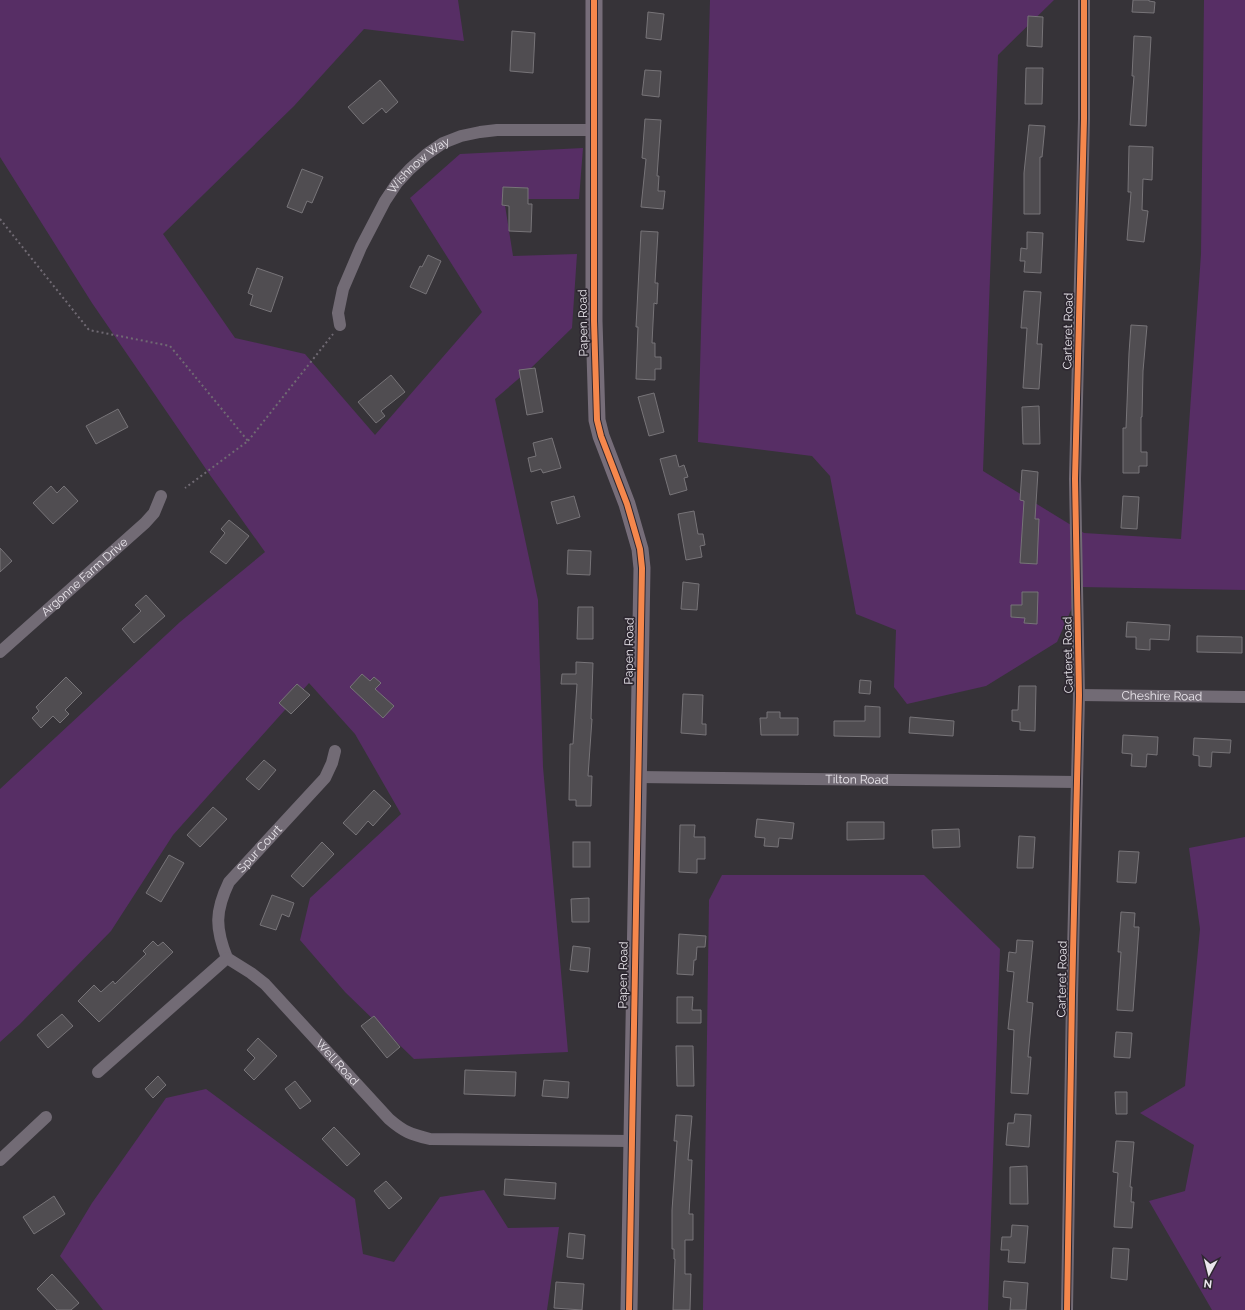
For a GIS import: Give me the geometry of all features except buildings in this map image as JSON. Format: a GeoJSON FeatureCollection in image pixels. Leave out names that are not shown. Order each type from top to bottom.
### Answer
{"type":"FeatureCollection","features":[{"type":"Feature","properties":{"kind":"street","name":"Papen Road"},"geometry":{"type":"LineString","coordinates":[[594,0],[593,130],[596,420],[627,504],[640,549],[642,568],[629,1310]]}},
{"type":"Feature","properties":{"kind":"street","name":"Carteret Road"},"geometry":{"type":"LineString","coordinates":[[1067,1310],[1079,695],[1075,479],[1084,119],[1084,0]]}},
{"type":"Feature","properties":{"kind":"street","name":"Wishnow Way"},"geometry":{"type":"LineString","coordinates":[[340,326],[338,313],[343,289],[361,247],[381,207],[397,183],[427,154],[443,143],[461,136],[480,132],[497,130],[593,130]]}},
{"type":"Feature","properties":{"kind":"street","name":"Argonne Farm Drive"},"geometry":{"type":"LineString","coordinates":[[0,652],[145,523],[154,513],[161,496]]}},
{"type":"Feature","properties":{"kind":"street","name":"Cheshire Road"},"geometry":{"type":"LineString","coordinates":[[1079,695],[1245,697]]}},
{"type":"Feature","properties":{"kind":"street","name":"Spur Court"},"geometry":{"type":"LineString","coordinates":[[227,958],[220,941],[218,925],[219,907],[229,882],[325,778],[332,763],[335,751]]}},
{"type":"Feature","properties":{"kind":"street","name":"Tilton Road"},"geometry":{"type":"LineString","coordinates":[[638,777],[1077,782]]}},
{"type":"Feature","properties":{"kind":"street"},"geometry":{"type":"LineString","coordinates":[[98,1072],[227,958]]}},
{"type":"Feature","properties":{"kind":"street","name":"Well Road"},"geometry":{"type":"LineString","coordinates":[[227,958],[265,984],[389,1119],[409,1134],[430,1139],[631,1141]]}},
{"type":"Feature","properties":{"kind":"street"},"geometry":{"type":"LineString","coordinates":[[0,1160],[46,1117]]}},
{"type":"Feature","properties":{"kind":"path"},"geometry":{"type":"LineString","coordinates":[[0,219],[89,330],[170,346],[248,441]]}},
{"type":"Feature","properties":{"kind":"path"},"geometry":{"type":"LineString","coordinates":[[185,488],[248,441],[340,326]]}},
{"type":"Feature","properties":{"kind":"shaded area"},"geometry":{"type":"Polygon","coordinates":[[[0,0],[458,0],[464,41],[364,29],[294,106],[163,234],[235,338],[305,354],[375,435],[482,312],[410,198],[460,154],[583,148],[579,199],[504,199],[513,256],[577,254],[572,328],[530,369],[495,399],[538,600],[543,767],[568,1052],[414,1059],[345,992],[300,940],[310,898],[401,814],[355,734],[309,683],[173,835],[111,931],[20,1024],[0,1042],[0,789],[180,622],[265,552],[210,475],[92,303],[0,157],[0,0]]]}},
{"type":"Feature","properties":{"kind":"shaded area"},"geometry":{"type":"Polygon","coordinates":[[[710,0],[1054,0],[998,55],[983,471],[1084,533],[1181,539],[1201,254],[1204,0],[1245,0],[1245,590],[1081,587],[1057,642],[986,686],[907,704],[894,687],[896,630],[856,614],[830,476],[812,456],[698,442],[710,0]]]}},
{"type":"Feature","properties":{"kind":"shaded area"},"geometry":{"type":"Polygon","coordinates":[[[1245,837],[1245,1310],[1212,1310],[1149,1201],[1185,1191],[1194,1145],[1140,1113],[1185,1086],[1200,929],[1189,848],[1245,837]]]}},
{"type":"Feature","properties":{"kind":"shaded area"},"geometry":{"type":"Polygon","coordinates":[[[722,875],[924,875],[1000,949],[988,1310],[703,1310],[709,900],[722,875]]]}},
{"type":"Feature","properties":{"kind":"shaded area"},"geometry":{"type":"Polygon","coordinates":[[[206,1089],[355,1199],[363,1254],[394,1262],[440,1197],[484,1190],[508,1228],[559,1227],[547,1310],[103,1310],[60,1256],[92,1203],[166,1098],[206,1089]]]}},
{"type":"Feature","properties":{"kind":"cycle path"},"geometry":{"type":"LineString","coordinates":[[594,0],[594,321],[597,420],[601,436],[627,504],[640,549],[642,568],[629,1310]]}},
{"type":"Feature","properties":{"kind":"cycle path"},"geometry":{"type":"LineString","coordinates":[[1067,1310],[1079,695],[1075,479],[1084,119],[1084,0]]}}]}
